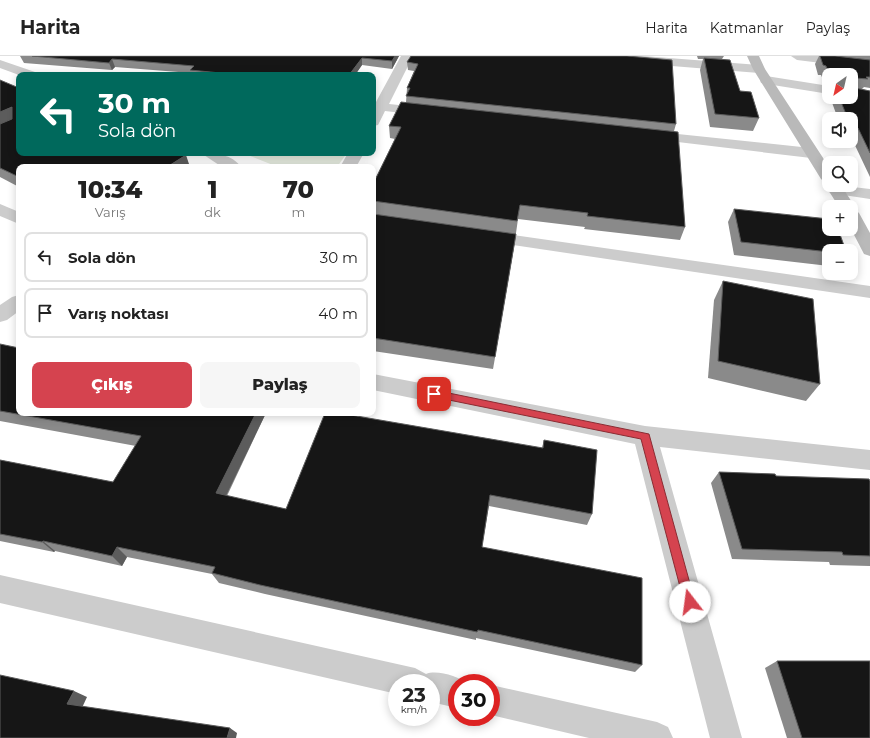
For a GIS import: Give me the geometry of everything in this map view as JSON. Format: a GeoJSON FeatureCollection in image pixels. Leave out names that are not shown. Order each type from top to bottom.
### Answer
{"type":"FeatureCollection","features":[{"type":"Feature","properties":{"kind":"main road"},"geometry":{"type":"LineString","coordinates":[[753,56],[763,75],[822,169]]}},
{"type":"Feature","properties":{"kind":"main road"},"geometry":{"type":"LineString","coordinates":[[858,227],[870,250]]}},
{"type":"Feature","properties":{"kind":"street"},"geometry":{"type":"LineString","coordinates":[[407,56],[377,106],[444,113]]}},
{"type":"Feature","properties":{"kind":"street"},"geometry":{"type":"LineString","coordinates":[[597,56],[763,75],[822,88]]}},
{"type":"Feature","properties":{"kind":"street"},"geometry":{"type":"LineString","coordinates":[[797,56],[870,65]]}},
{"type":"Feature","properties":{"kind":"street"},"geometry":{"type":"LineString","coordinates":[[0,64],[22,72]]}},
{"type":"Feature","properties":{"kind":"street"},"geometry":{"type":"LineString","coordinates":[[632,134],[811,153]]}},
{"type":"Feature","properties":{"kind":"street"},"geometry":{"type":"LineString","coordinates":[[214,156],[228,164]]}},
{"type":"Feature","properties":{"kind":"street"},"geometry":{"type":"LineString","coordinates":[[858,191],[870,194]]}},
{"type":"Feature","properties":{"kind":"street"},"geometry":{"type":"LineString","coordinates":[[0,209],[16,217]]}},
{"type":"Feature","properties":{"kind":"street"},"geometry":{"type":"LineString","coordinates":[[468,234],[870,292]]}},
{"type":"Feature","properties":{"kind":"street"},"geometry":{"type":"LineString","coordinates":[[376,383],[645,436],[870,460]]}},
{"type":"Feature","properties":{"kind":"street"},"geometry":{"type":"LineString","coordinates":[[645,436],[726,738]]}},
{"type":"Feature","properties":{"kind":"street"},"geometry":{"type":"LineString","coordinates":[[0,589],[388,677]]}},
{"type":"Feature","properties":{"kind":"street"},"geometry":{"type":"LineString","coordinates":[[500,702],[657,738]]}},
{"type":"Feature","properties":{"kind":"shaded area"},"geometry":{"type":"Polygon","coordinates":[[[250,156],[345,156],[339,164],[270,164],[250,156]]]}},
{"type":"Feature","properties":{"kind":"building"},"geometry":{"type":"Polygon","coordinates":[[[32,56],[395,56],[392,61],[362,58],[351,72],[210,72],[190,70],[194,66],[112,59],[109,63],[32,56]]]}},
{"type":"Feature","properties":{"kind":"building"},"geometry":{"type":"Polygon","coordinates":[[[411,56],[627,56],[672,60],[676,124],[406,96],[410,88],[407,88],[418,64],[407,62],[411,56]]]}},
{"type":"Feature","properties":{"kind":"building"},"geometry":{"type":"Polygon","coordinates":[[[820,56],[870,60],[870,77],[866,77],[868,79],[858,78],[858,68],[827,68],[823,65],[820,56]]]}},
{"type":"Feature","properties":{"kind":"building"},"geometry":{"type":"Polygon","coordinates":[[[704,58],[730,60],[740,91],[751,92],[759,118],[715,114],[704,58]]]}},
{"type":"Feature","properties":{"kind":"building"},"geometry":{"type":"Polygon","coordinates":[[[0,80],[16,87],[16,156],[184,156],[172,164],[16,164],[16,176],[0,168],[0,124],[12,119],[12,107],[0,112],[0,80]]]}},
{"type":"Feature","properties":{"kind":"building"},"geometry":{"type":"Polygon","coordinates":[[[858,89],[870,91],[870,153],[858,128],[858,112],[845,112],[842,104],[858,104],[858,89]]]}},
{"type":"Feature","properties":{"kind":"building"},"geometry":{"type":"Polygon","coordinates":[[[401,102],[678,132],[685,227],[587,216],[588,213],[520,205],[517,221],[376,201],[376,178],[401,127],[389,126],[401,102]]]}},
{"type":"Feature","properties":{"kind":"building"},"geometry":{"type":"Polygon","coordinates":[[[734,209],[822,218],[822,236],[841,236],[843,244],[822,244],[822,251],[741,242],[734,209]]]}},
{"type":"Feature","properties":{"kind":"building"},"geometry":{"type":"Polygon","coordinates":[[[376,214],[516,234],[495,357],[376,338],[376,214]]]}},
{"type":"Feature","properties":{"kind":"building"},"geometry":{"type":"Polygon","coordinates":[[[723,281],[813,299],[820,384],[718,361],[723,281]]]}},
{"type":"Feature","properties":{"kind":"building"},"geometry":{"type":"Polygon","coordinates":[[[0,344],[16,347],[16,414],[0,411],[0,344]]]}},
{"type":"Feature","properties":{"kind":"building"},"geometry":{"type":"Polygon","coordinates":[[[28,416],[254,416],[216,493],[286,509],[324,416],[356,416],[543,448],[544,440],[597,450],[592,514],[490,495],[482,547],[642,578],[642,665],[478,630],[477,632],[260,585],[212,573],[215,567],[117,547],[112,556],[43,541],[0,534],[0,460],[113,482],[141,436],[28,416]]]}},
{"type":"Feature","properties":{"kind":"building"},"geometry":{"type":"Polygon","coordinates":[[[719,472],[775,474],[776,476],[869,479],[870,556],[843,555],[842,552],[742,549],[719,472]]]}},
{"type":"Feature","properties":{"kind":"building"},"geometry":{"type":"Polygon","coordinates":[[[777,661],[870,661],[870,738],[802,738],[777,661]]]}},
{"type":"Feature","properties":{"kind":"building"},"geometry":{"type":"Polygon","coordinates":[[[0,675],[74,691],[67,704],[230,728],[227,738],[0,738],[0,675]]]}},
{"type":"Feature","properties":{"kind":"route"},"geometry":{"type":"LineString","coordinates":[[434,394],[645,436],[690,602]]}}]}
